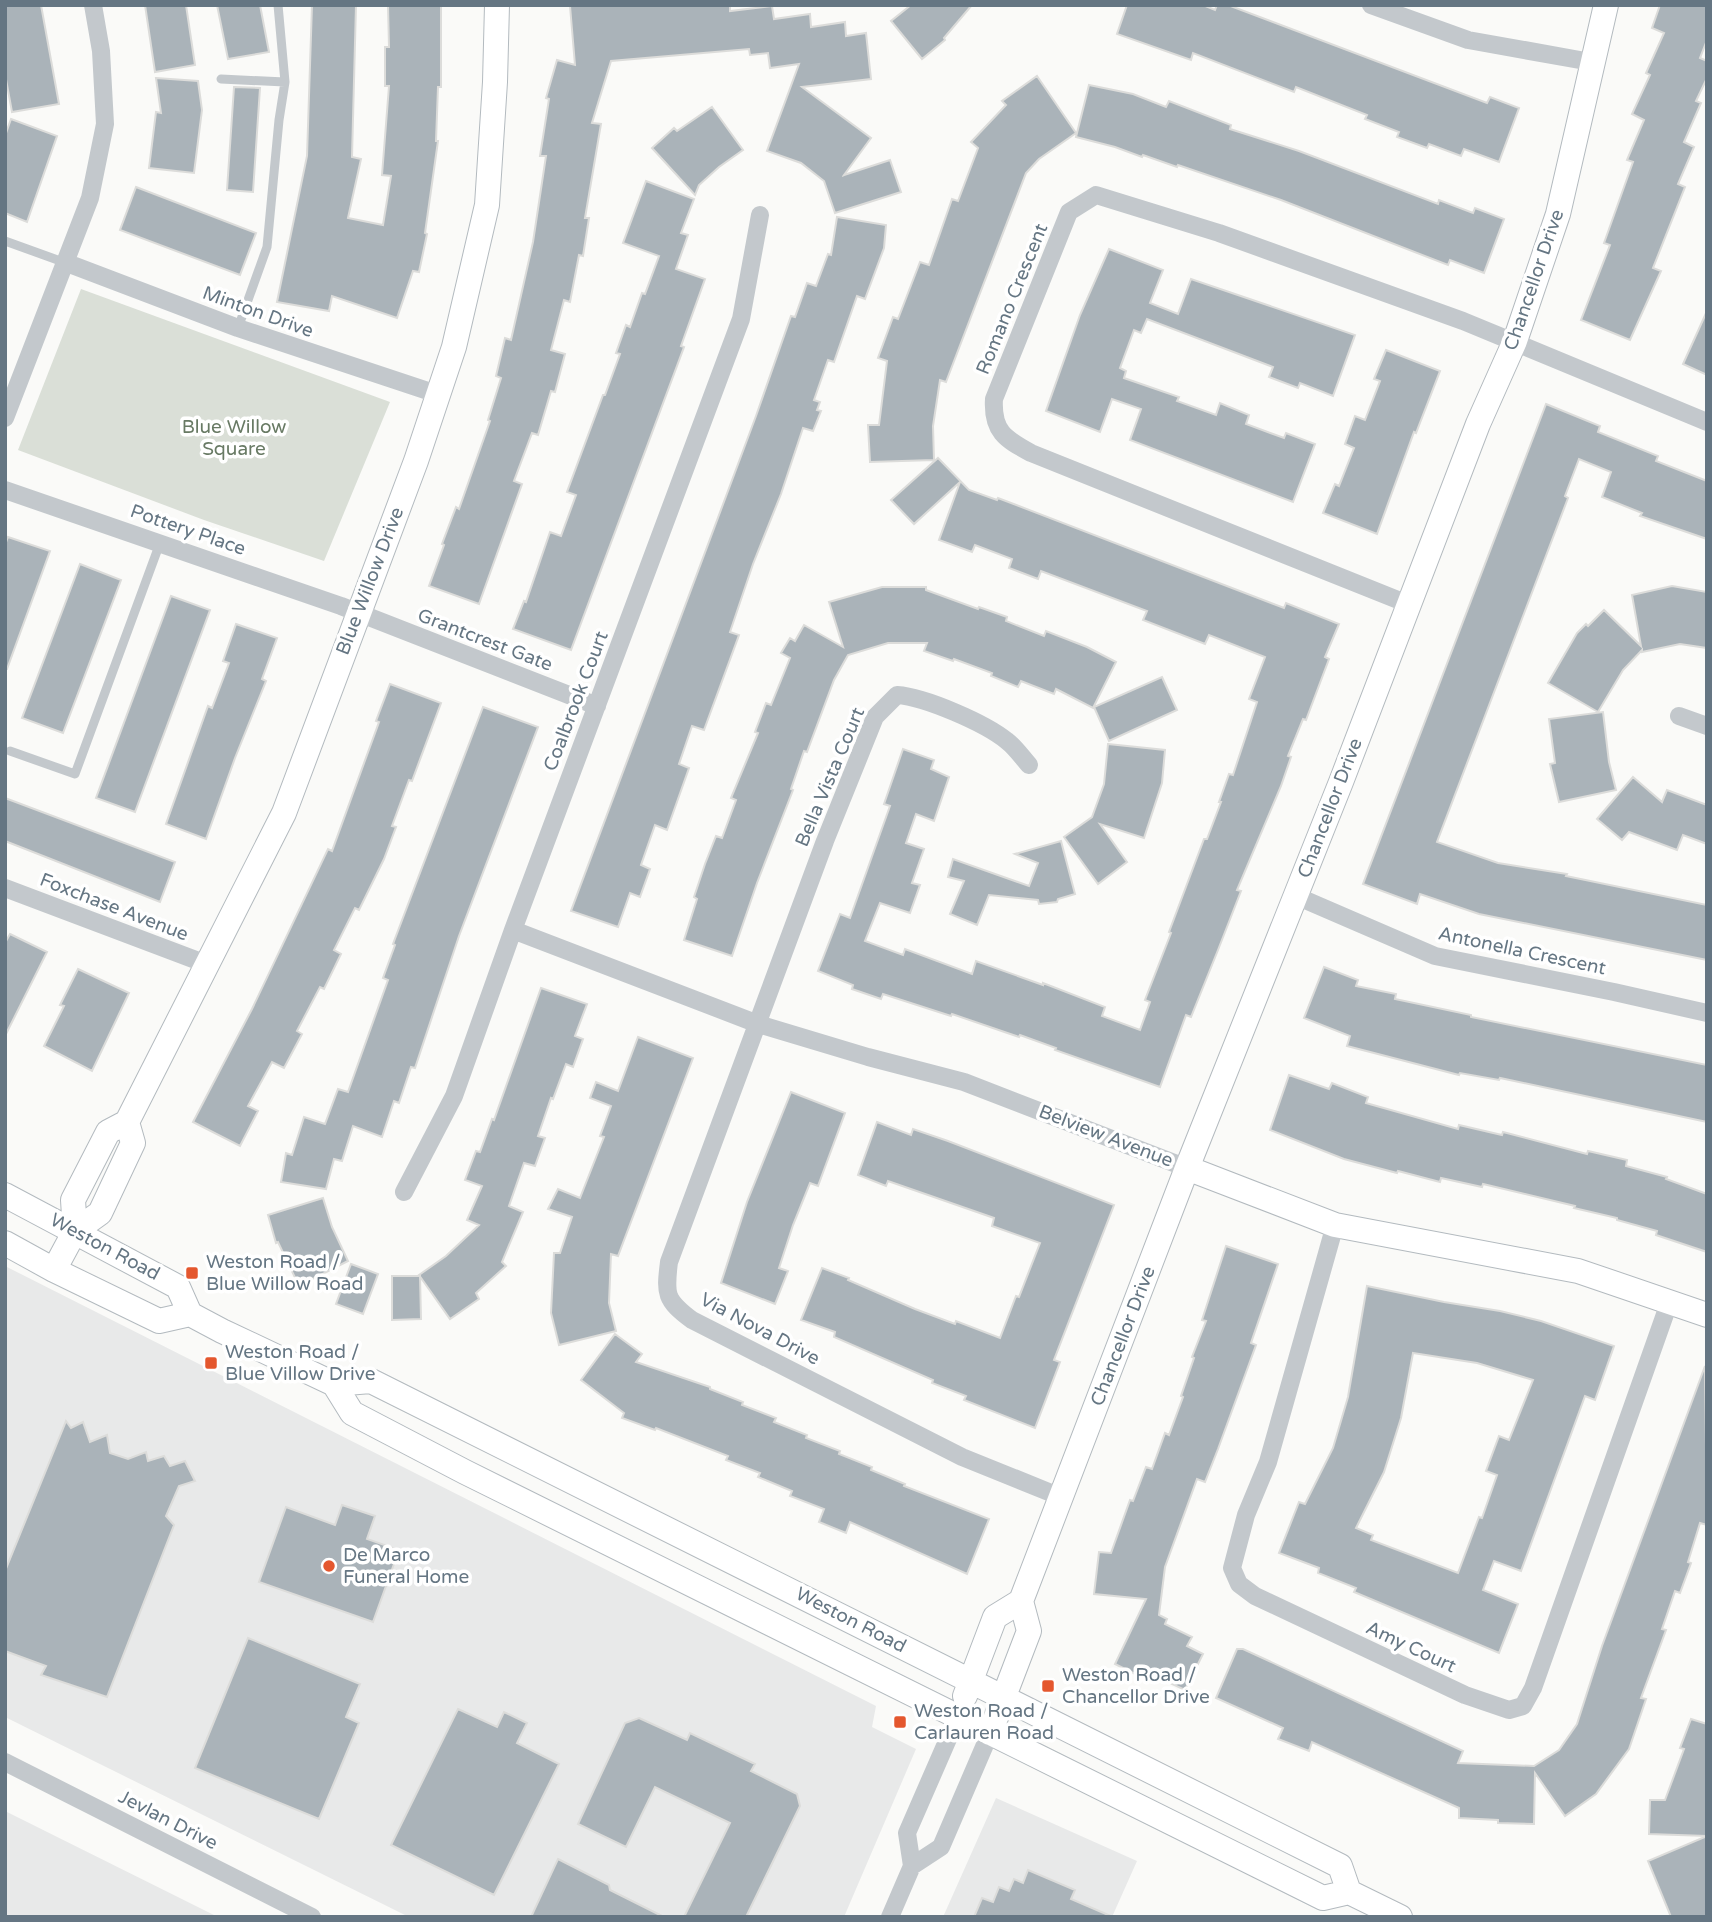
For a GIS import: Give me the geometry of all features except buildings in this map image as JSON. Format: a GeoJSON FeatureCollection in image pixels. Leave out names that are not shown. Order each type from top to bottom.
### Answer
{"type":"FeatureCollection","features":[{"type":"Feature","properties":{"kind":"street"},"geometry":{"type":"LineString","coordinates":[[5,418],[90,198],[105,124],[101,51],[93,5]]}},
{"type":"Feature","properties":{"kind":"street","name":"Blue Willow Drive"},"geometry":{"type":"LineString","coordinates":[[54,1270],[75,1231],[100,1213],[133,1143],[127,1122],[284,813],[415,461],[457,334],[487,205],[497,5]]}},
{"type":"Feature","properties":{"kind":"street"},"geometry":{"type":"LineString","coordinates":[[1371,5],[1468,40],[1591,62]]}},
{"type":"Feature","properties":{"kind":"street","name":"Chancellor Drive"},"geometry":{"type":"LineString","coordinates":[[1021,1601],[1478,424],[1515,341],[1558,214],[1606,5]]}},
{"type":"Feature","properties":{"kind":"street","name":"Romano Crescent"},"geometry":{"type":"LineString","coordinates":[[1408,604],[1031,453],[1001,434],[996,422],[994,399],[1069,212],[1096,195],[1109,198],[1219,233],[1515,341]]}},
{"type":"Feature","properties":{"kind":"street","name":"Coalbrook Court"},"geometry":{"type":"LineString","coordinates":[[404,1192],[454,1096],[513,930],[741,319],[760,215]]}},
{"type":"Feature","properties":{"kind":"street","name":"Minton Drive"},"geometry":{"type":"LineString","coordinates":[[67,263],[238,328],[437,394]]}},
{"type":"Feature","properties":{"kind":"street"},"geometry":{"type":"LineString","coordinates":[[1515,341],[1578,370],[1707,422]]}},
{"type":"Feature","properties":{"kind":"street","name":"Pottery Place"},"geometry":{"type":"LineString","coordinates":[[5,490],[357,613]]}},
{"type":"Feature","properties":{"kind":"street","name":"Grantcrest Gate"},"geometry":{"type":"LineString","coordinates":[[357,613],[597,706]]}},
{"type":"Feature","properties":{"kind":"street","name":"Bella Vista Court"},"geometry":{"type":"LineString","coordinates":[[758,1024],[825,841],[875,716],[889,700],[897,695],[907,696],[965,717],[1006,741],[1029,765]]}},
{"type":"Feature","properties":{"kind":"street"},"geometry":{"type":"LineString","coordinates":[[1679,716],[1707,726]]}},
{"type":"Feature","properties":{"kind":"street","name":"Foxchase Avenue"},"geometry":{"type":"LineString","coordinates":[[5,888],[209,965]]}},
{"type":"Feature","properties":{"kind":"street","name":"Antonella Crescent"},"geometry":{"type":"LineString","coordinates":[[1296,896],[1435,956],[1707,1013]]}},
{"type":"Feature","properties":{"kind":"street","name":"Belview Avenue"},"geometry":{"type":"LineString","coordinates":[[513,930],[758,1024],[964,1082],[1335,1225],[1578,1271],[1707,1315]]}},
{"type":"Feature","properties":{"kind":"street","name":"Via Nova Drive"},"geometry":{"type":"LineString","coordinates":[[758,1024],[669,1262],[666,1285],[668,1298],[692,1320],[962,1457],[1061,1497]]}},
{"type":"Feature","properties":{"kind":"street","name":"Weston Road"},"geometry":{"type":"LineString","coordinates":[[5,1195],[178,1287],[190,1314]]}},
{"type":"Feature","properties":{"kind":"street","name":"Amy Court"},"geometry":{"type":"LineString","coordinates":[[1335,1225],[1275,1440],[1246,1516],[1232,1568],[1239,1584],[1255,1596],[1453,1690],[1509,1710],[1523,1706],[1533,1688],[1669,1303]]}},
{"type":"Feature","properties":{"kind":"street"},"geometry":{"type":"LineString","coordinates":[[5,1243],[159,1321],[190,1314],[334,1384]]}},
{"type":"Feature","properties":{"kind":"street","name":"Weston Road"},"geometry":{"type":"LineString","coordinates":[[371,1381],[970,1681],[1340,1866],[1349,1892],[1323,1898],[465,1472],[352,1413],[334,1384],[371,1381]]}},
{"type":"Feature","properties":{"kind":"street"},"geometry":{"type":"LineString","coordinates":[[890,1917],[912,1866],[907,1833],[958,1716],[995,1617],[1021,1601],[1029,1631],[990,1733],[941,1847],[912,1866]]}},
{"type":"Feature","properties":{"kind":"street","name":"Jevlan Drive"},"geometry":{"type":"LineString","coordinates":[[5,1762],[312,1917]]}},
{"type":"Feature","properties":{"kind":"street"},"geometry":{"type":"LineString","coordinates":[[1349,1892],[1400,1917]]}},
{"type":"Feature","properties":{"kind":"lane"},"geometry":{"type":"LineString","coordinates":[[238,328],[267,247],[285,82],[278,5]]}},
{"type":"Feature","properties":{"kind":"lane"},"geometry":{"type":"LineString","coordinates":[[221,79],[285,82]]}},
{"type":"Feature","properties":{"kind":"lane"},"geometry":{"type":"LineString","coordinates":[[5,241],[67,263]]}},
{"type":"Feature","properties":{"kind":"lane"},"geometry":{"type":"LineString","coordinates":[[10,751],[75,774],[160,543]]}},
{"type":"Feature","properties":{"kind":"shaded area"},"geometry":{"type":"Polygon","coordinates":[[[5,1266],[876,1706],[872,1727],[916,1749],[844,1917],[409,1917],[5,1717],[5,1266]]]}},
{"type":"Feature","properties":{"kind":"shaded area"},"geometry":{"type":"Polygon","coordinates":[[[996,1798],[1137,1861],[1112,1917],[943,1917],[996,1798]]]}},
{"type":"Feature","properties":{"kind":"shaded area"},"geometry":{"type":"Polygon","coordinates":[[[5,1811],[218,1917],[5,1917],[5,1811]]]}},
{"type":"Feature","properties":{"kind":"green space","name":"Blue Willow Square"},"geometry":{"type":"Polygon","coordinates":[[[81,289],[390,402],[324,561],[204,520],[18,450],[81,289]]]}},
{"type":"Feature","properties":{"kind":"place","name":"Weston Road / Blue Willow Road"},"geometry":{"type":"Point","coordinates":[192,1273]}},
{"type":"Feature","properties":{"kind":"place","name":"Weston Road / Blue Villow Drive"},"geometry":{"type":"Point","coordinates":[211,1363]}},
{"type":"Feature","properties":{"kind":"place","name":"De Marco Funeral Home"},"geometry":{"type":"Point","coordinates":[329,1566]}},
{"type":"Feature","properties":{"kind":"place","name":"Weston Road / Chancellor Drive"},"geometry":{"type":"Point","coordinates":[1048,1686]}},
{"type":"Feature","properties":{"kind":"place","name":"Weston Road / Carlauren Road"},"geometry":{"type":"Point","coordinates":[900,1722]}}]}
